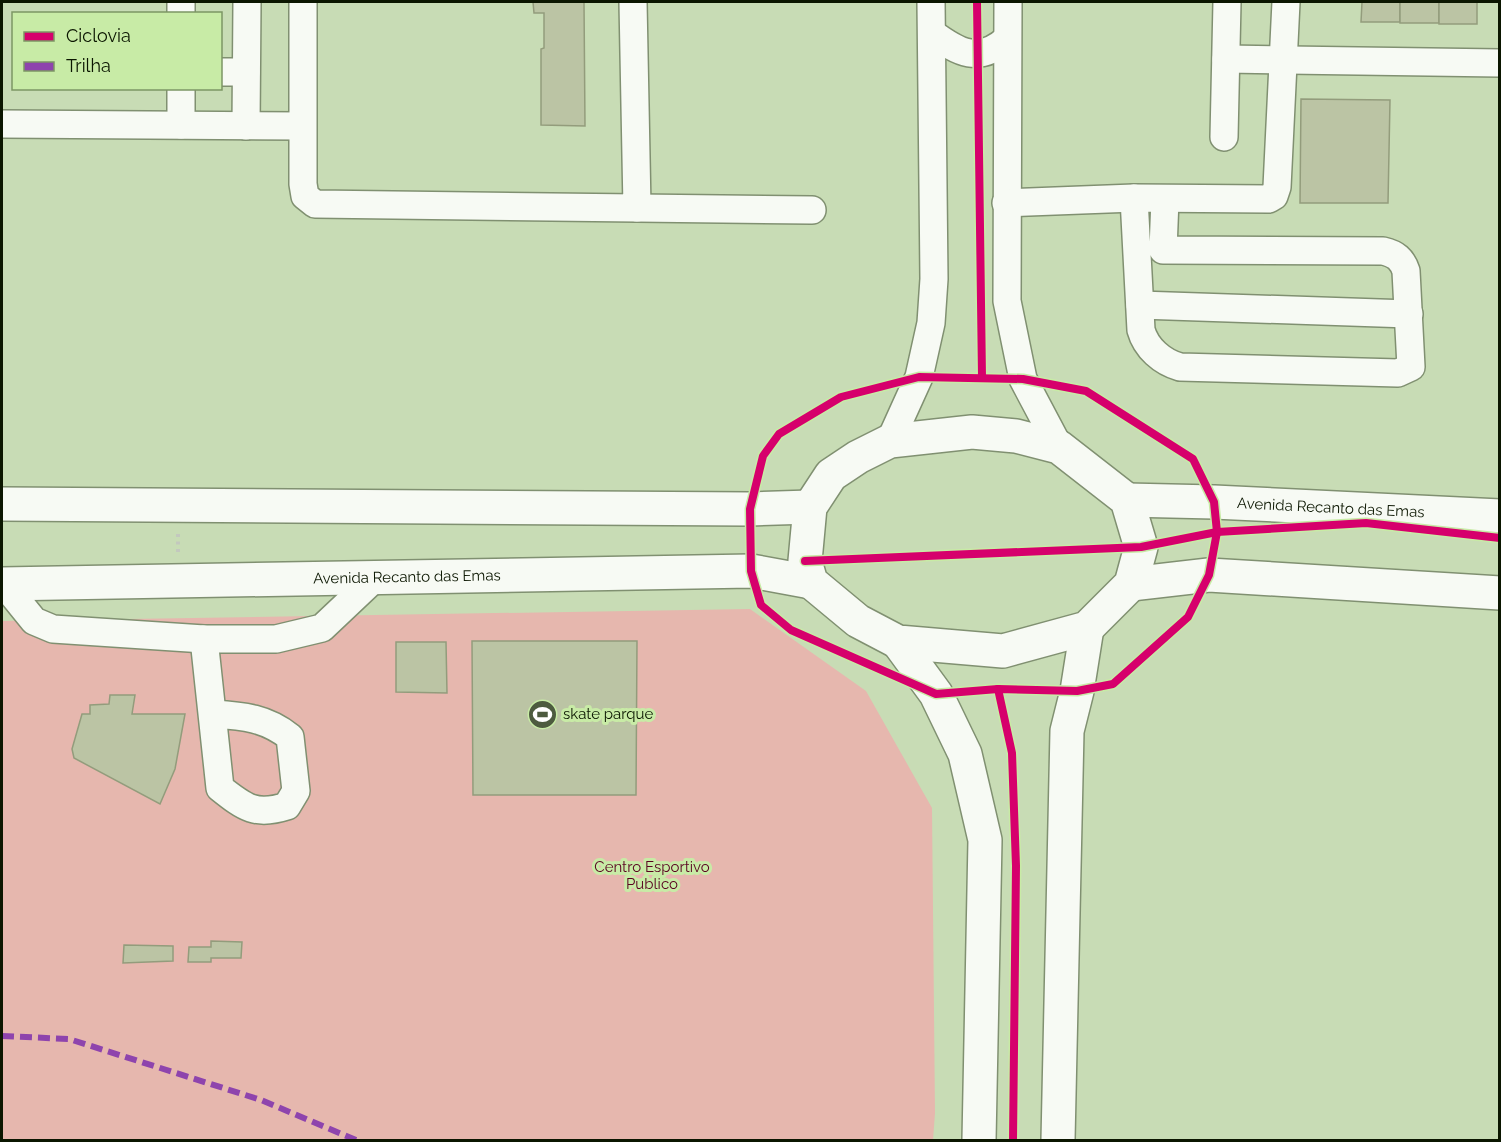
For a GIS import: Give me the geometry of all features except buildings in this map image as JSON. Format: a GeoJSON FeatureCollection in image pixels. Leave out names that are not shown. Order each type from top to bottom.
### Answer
{"type":"FeatureCollection","features":[{"type":"Feature","properties":{"kind":"main road"},"geometry":{"type":"LineString","coordinates":[[972,432],[1016,436],[1059,447],[1127,500],[1141,547],[1131,584],[1087,628],[1003,651],[898,642],[858,621],[812,582],[805,561],[810,507],[831,475],[858,457],[891,441],[972,432]]}},
{"type":"Feature","properties":{"kind":"main road","name":"Avenida Recanto das Emas"},"geometry":{"type":"LineString","coordinates":[[1127,500],[1500,516]]}},
{"type":"Feature","properties":{"kind":"main road"},"geometry":{"type":"LineString","coordinates":[[2,504],[738,509],[810,507]]}},
{"type":"Feature","properties":{"kind":"main road","name":"Avenida Recanto das Emas"},"geometry":{"type":"LineString","coordinates":[[3,584],[177,579],[751,571],[812,582]]}},
{"type":"Feature","properties":{"kind":"main road"},"geometry":{"type":"LineString","coordinates":[[1131,584],[1209,575],[1500,593]]}},
{"type":"Feature","properties":{"kind":"main road"},"geometry":{"type":"LineString","coordinates":[[1058,1140],[1067,731],[1077,691],[1087,628]]}},
{"type":"Feature","properties":{"kind":"main road"},"geometry":{"type":"LineString","coordinates":[[898,642],[936,694],[965,754],[985,840],[979,1140]]}},
{"type":"Feature","properties":{"kind":"street"},"geometry":{"type":"LineString","coordinates":[[246,126],[233,72],[247,2]]}},
{"type":"Feature","properties":{"kind":"street"},"geometry":{"type":"LineString","coordinates":[[303,2],[303,184],[305,196],[315,204],[812,210]]}},
{"type":"Feature","properties":{"kind":"street"},"geometry":{"type":"LineString","coordinates":[[633,2],[638,208]]}},
{"type":"Feature","properties":{"kind":"street"},"geometry":{"type":"LineString","coordinates":[[891,441],[919,377],[931,323],[934,279],[931,2]]}},
{"type":"Feature","properties":{"kind":"street"},"geometry":{"type":"LineString","coordinates":[[1008,2],[1007,301],[1023,379],[1059,447]]}},
{"type":"Feature","properties":{"kind":"street"},"geometry":{"type":"LineString","coordinates":[[1224,137],[1227,2]]}},
{"type":"Feature","properties":{"kind":"street"},"geometry":{"type":"LineString","coordinates":[[1006,203],[1134,198],[1269,199],[1274,196],[1277,187],[1286,2]]}},
{"type":"Feature","properties":{"kind":"street"},"geometry":{"type":"LineString","coordinates":[[932,33],[947,44],[977,54],[989,53],[1007,39]]}},
{"type":"Feature","properties":{"kind":"street"},"geometry":{"type":"LineString","coordinates":[[1226,60],[1500,63]]}},
{"type":"Feature","properties":{"kind":"street"},"geometry":{"type":"LineString","coordinates":[[181,90],[181,125]]}},
{"type":"Feature","properties":{"kind":"street"},"geometry":{"type":"LineString","coordinates":[[2,124],[302,126]]}},
{"type":"Feature","properties":{"kind":"street"},"geometry":{"type":"LineString","coordinates":[[1134,198],[1150,249]]}},
{"type":"Feature","properties":{"kind":"street"},"geometry":{"type":"LineString","coordinates":[[1150,249],[1383,250],[1392,253],[1403,264],[1412,364],[1403,373],[1180,368],[1163,360],[1148,345],[1141,330],[1140,305],[1150,249],[1165,199]]}},
{"type":"Feature","properties":{"kind":"street"},"geometry":{"type":"LineString","coordinates":[[1140,305],[1409,314]]}},
{"type":"Feature","properties":{"kind":"street"},"geometry":{"type":"LineString","coordinates":[[3,584],[34,621],[53,629],[204,639],[276,639],[322,628],[376,576]]}},
{"type":"Feature","properties":{"kind":"street"},"geometry":{"type":"LineString","coordinates":[[204,639],[214,714]]}},
{"type":"Feature","properties":{"kind":"path"},"geometry":{"type":"LineString","coordinates":[[177,579],[179,505]]}},
{"type":"Feature","properties":{"kind":"green space","name":"Centro Esportivo Publico"},"geometry":{"type":"Polygon","coordinates":[[[750,609],[866,691],[932,808],[935,1113],[933,1140],[2,1140],[2,621],[750,609]]]}},
{"type":"Feature","properties":{"kind":"marked path"},"geometry":{"type":"LineString","coordinates":[[2,1036],[69,1039],[261,1100],[356,1140]]}},
{"type":"Feature","properties":{"kind":"cycle path"},"geometry":{"type":"LineString","coordinates":[[977,2],[982,377]]}},
{"type":"Feature","properties":{"kind":"cycle path"},"geometry":{"type":"LineString","coordinates":[[919,377],[1023,379],[1086,391],[1193,459],[1214,502],[1217,532],[1209,575],[1188,617],[1113,684],[1077,691],[998,689],[936,694],[791,630],[761,605],[751,571],[750,509],[763,456],[779,434],[841,397],[919,377]]}},
{"type":"Feature","properties":{"kind":"cycle path"},"geometry":{"type":"LineString","coordinates":[[805,561],[1141,547],[1217,532],[1366,523],[1500,538]]}},
{"type":"Feature","properties":{"kind":"cycle path"},"geometry":{"type":"LineString","coordinates":[[998,689],[1012,753],[1016,866],[1013,1140]]}},
{"type":"Feature","properties":{"kind":"place","name":"skate parque"},"geometry":{"type":"Point","coordinates":[542,714]}}]}
